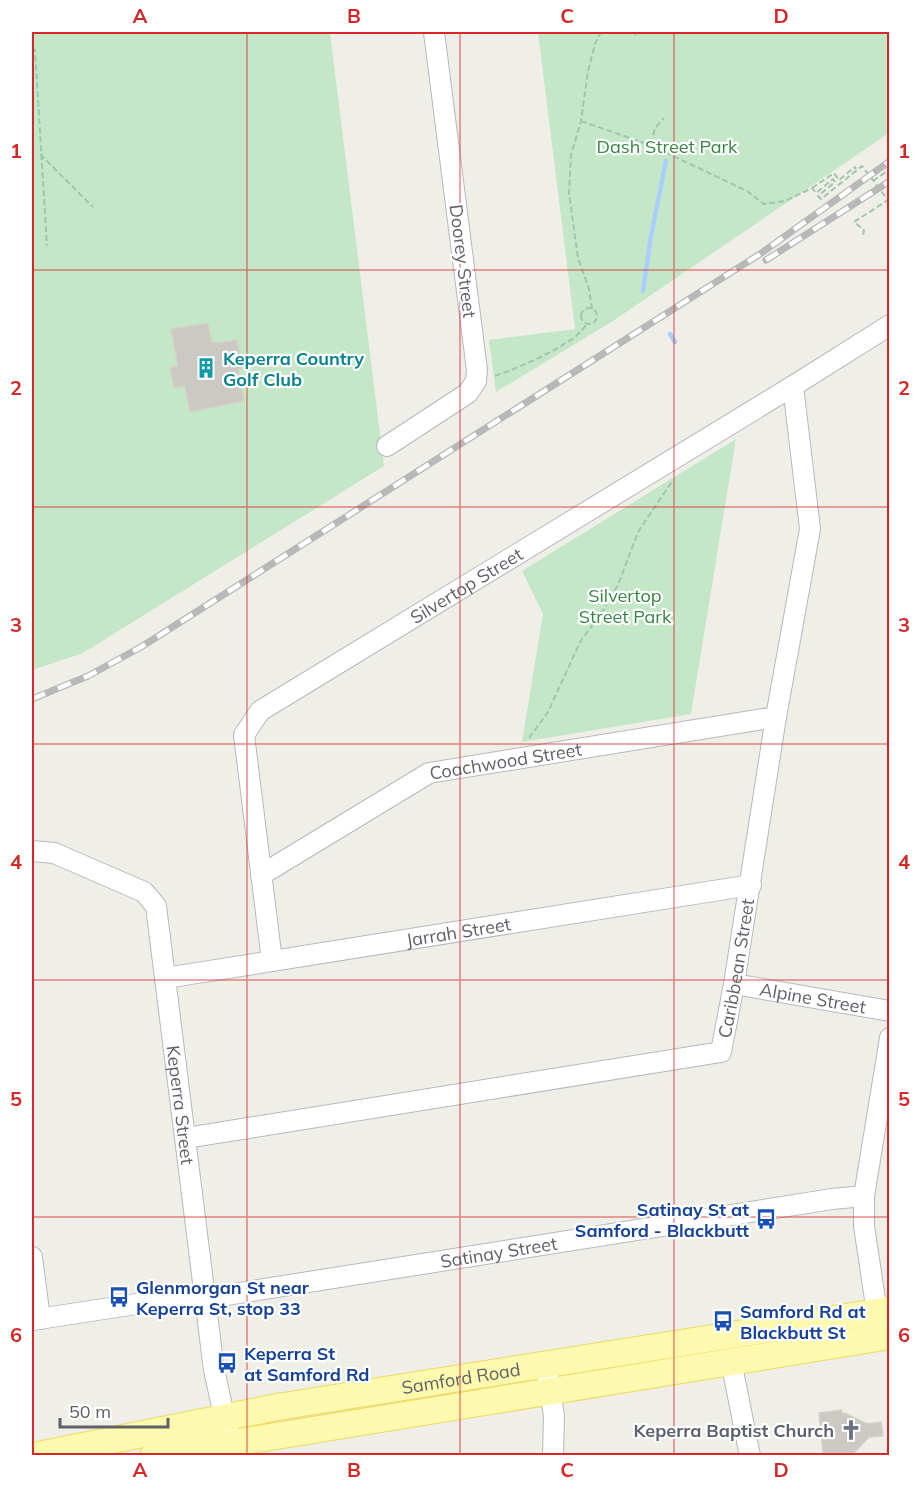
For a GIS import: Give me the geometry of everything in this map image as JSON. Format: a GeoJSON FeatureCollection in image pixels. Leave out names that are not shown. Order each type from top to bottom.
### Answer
{"type":"FeatureCollection","features":[{"type":"Feature","properties":{"kind":"main road","name":"Samford Road"},"geometry":{"type":"LineString","coordinates":[[153,1455],[227,1430],[288,1405],[883,1311]]}},
{"type":"Feature","properties":{"kind":"main road","name":"Samford Road"},"geometry":{"type":"LineString","coordinates":[[33,1455],[550,1390],[885,1336]]}},
{"type":"Feature","properties":{"kind":"street","name":"Doorey Street"},"geometry":{"type":"LineString","coordinates":[[434,32],[477,370],[476,381]]}},
{"type":"Feature","properties":{"kind":"street","name":"Silvertop Street"},"geometry":{"type":"LineString","coordinates":[[272,961],[244,735],[260,711],[890,325]]}},
{"type":"Feature","properties":{"kind":"street"},"geometry":{"type":"LineString","coordinates":[[387,446],[468,393],[476,381]]}},
{"type":"Feature","properties":{"kind":"street","name":"Caribbean Street"},"geometry":{"type":"LineString","coordinates":[[186,1138],[721,1052],[751,885],[776,717],[810,529],[793,386]]}},
{"type":"Feature","properties":{"kind":"street","name":"Coachwood Street"},"geometry":{"type":"LineString","coordinates":[[261,874],[429,773],[776,717]]}},
{"type":"Feature","properties":{"kind":"street","name":"Keperra Street"},"geometry":{"type":"LineString","coordinates":[[32,851],[54,853],[144,892],[156,906],[214,1370],[227,1430]]}},
{"type":"Feature","properties":{"kind":"street","name":"Jarrah Street"},"geometry":{"type":"LineString","coordinates":[[165,978],[751,885]]}},
{"type":"Feature","properties":{"kind":"street","name":"Alpine Street"},"geometry":{"type":"LineString","coordinates":[[734,984],[890,1011]]}},
{"type":"Feature","properties":{"kind":"street"},"geometry":{"type":"LineString","coordinates":[[885,1336],[883,1311],[864,1227],[864,1196],[890,1038]]}},
{"type":"Feature","properties":{"kind":"street","name":"Satinay Street"},"geometry":{"type":"LineString","coordinates":[[36,1319],[188,1296],[214,1297],[832,1199],[864,1196]]}},
{"type":"Feature","properties":{"kind":"street"},"geometry":{"type":"LineString","coordinates":[[32,1257],[36,1319]]}},
{"type":"Feature","properties":{"kind":"street"},"geometry":{"type":"LineString","coordinates":[[732,1361],[750,1455]]}},
{"type":"Feature","properties":{"kind":"street"},"geometry":{"type":"LineString","coordinates":[[546,1364],[554,1416],[553,1455]]}},
{"type":"Feature","properties":{"kind":"path"},"geometry":{"type":"LineString","coordinates":[[476,381],[524,365],[564,344],[596,318],[578,258],[569,193],[571,155],[581,121],[588,71],[595,44],[601,32]]}},
{"type":"Feature","properties":{"kind":"path"},"geometry":{"type":"LineString","coordinates":[[633,32],[636,35]]}},
{"type":"Feature","properties":{"kind":"path"},"geometry":{"type":"LineString","coordinates":[[32,48],[35,50],[47,246]]}},
{"type":"Feature","properties":{"kind":"path"},"geometry":{"type":"LineString","coordinates":[[650,145],[655,128],[664,118]]}},
{"type":"Feature","properties":{"kind":"path"},"geometry":{"type":"LineString","coordinates":[[581,121],[650,145],[747,191],[764,204],[785,201],[812,188],[834,173],[839,180],[855,167],[857,170]]}},
{"type":"Feature","properties":{"kind":"path"},"geometry":{"type":"LineString","coordinates":[[40,154],[93,207]]}},
{"type":"Feature","properties":{"kind":"path"},"geometry":{"type":"LineString","coordinates":[[812,188],[816,193],[833,179],[835,182],[818,196],[821,199],[862,166],[888,200],[854,222],[864,230],[864,236]]}},
{"type":"Feature","properties":{"kind":"path"},"geometry":{"type":"LineString","coordinates":[[873,181],[890,169]]}},
{"type":"Feature","properties":{"kind":"path"},"geometry":{"type":"LineString","coordinates":[[588,324],[584,322],[581,315],[585,309],[592,309]]}},
{"type":"Feature","properties":{"kind":"path"},"geometry":{"type":"LineString","coordinates":[[521,757],[527,741],[548,712],[580,642],[618,585],[638,532],[675,478]]}},
{"type":"Feature","properties":{"kind":"green space"},"geometry":{"type":"Polygon","coordinates":[[[32,32],[330,32],[384,466],[83,653],[32,670],[32,32]]]}},
{"type":"Feature","properties":{"kind":"green space","name":"Dash Street Park"},"geometry":{"type":"Polygon","coordinates":[[[538,32],[889,32],[889,133],[613,321],[496,392],[489,340],[575,329],[538,32]]]}},
{"type":"Feature","properties":{"kind":"green space","name":"Silvertop Street Park"},"geometry":{"type":"Polygon","coordinates":[[[736,439],[691,714],[522,742],[543,614],[522,571],[736,439]]]}},
{"type":"Feature","properties":{"kind":"building","name":"Keperra Country Golf Club"},"geometry":{"type":"Polygon","coordinates":[[[208,323],[212,343],[237,340],[243,369],[238,369],[244,401],[190,412],[185,386],[174,388],[170,367],[178,366],[171,329],[208,323]]]}},
{"type":"Feature","properties":{"kind":"building","name":"Keperra Baptist Church"},"geometry":{"type":"Polygon","coordinates":[[[842,1410],[842,1414],[845,1413],[867,1424],[881,1422],[883,1436],[869,1437],[852,1455],[825,1455],[819,1413],[842,1410]]]}},
{"type":"Feature","properties":{"kind":"waterway"},"geometry":{"type":"LineString","coordinates":[[643,291],[666,161]]}},
{"type":"Feature","properties":{"kind":"waterway"},"geometry":{"type":"LineString","coordinates":[[670,334],[675,342]]}},
{"type":"Feature","properties":{"kind":"railway"},"geometry":{"type":"LineString","coordinates":[[32,699],[88,676],[141,647],[760,254],[890,161]]}},
{"type":"Feature","properties":{"kind":"railway"},"geometry":{"type":"LineString","coordinates":[[766,260],[890,181]]}},
{"type":"Feature","properties":{"kind":"place","name":"Keperra Country Golf Club"},"geometry":{"type":"Point","coordinates":[206,368]}},
{"type":"Feature","properties":{"kind":"place","name":"Satinay St at Samford - Blackbutt"},"geometry":{"type":"Point","coordinates":[766,1219]}},
{"type":"Feature","properties":{"kind":"place","name":"Glenmorgan St near Keperra St, stop 33"},"geometry":{"type":"Point","coordinates":[119,1297]}},
{"type":"Feature","properties":{"kind":"place","name":"Samford Rd at Blackbutt St"},"geometry":{"type":"Point","coordinates":[723,1321]}},
{"type":"Feature","properties":{"kind":"place","name":"Keperra St at Samford Rd"},"geometry":{"type":"Point","coordinates":[227,1363]}},
{"type":"Feature","properties":{"kind":"place","name":"Keperra Baptist Church"},"geometry":{"type":"Point","coordinates":[851,1430]}}]}
